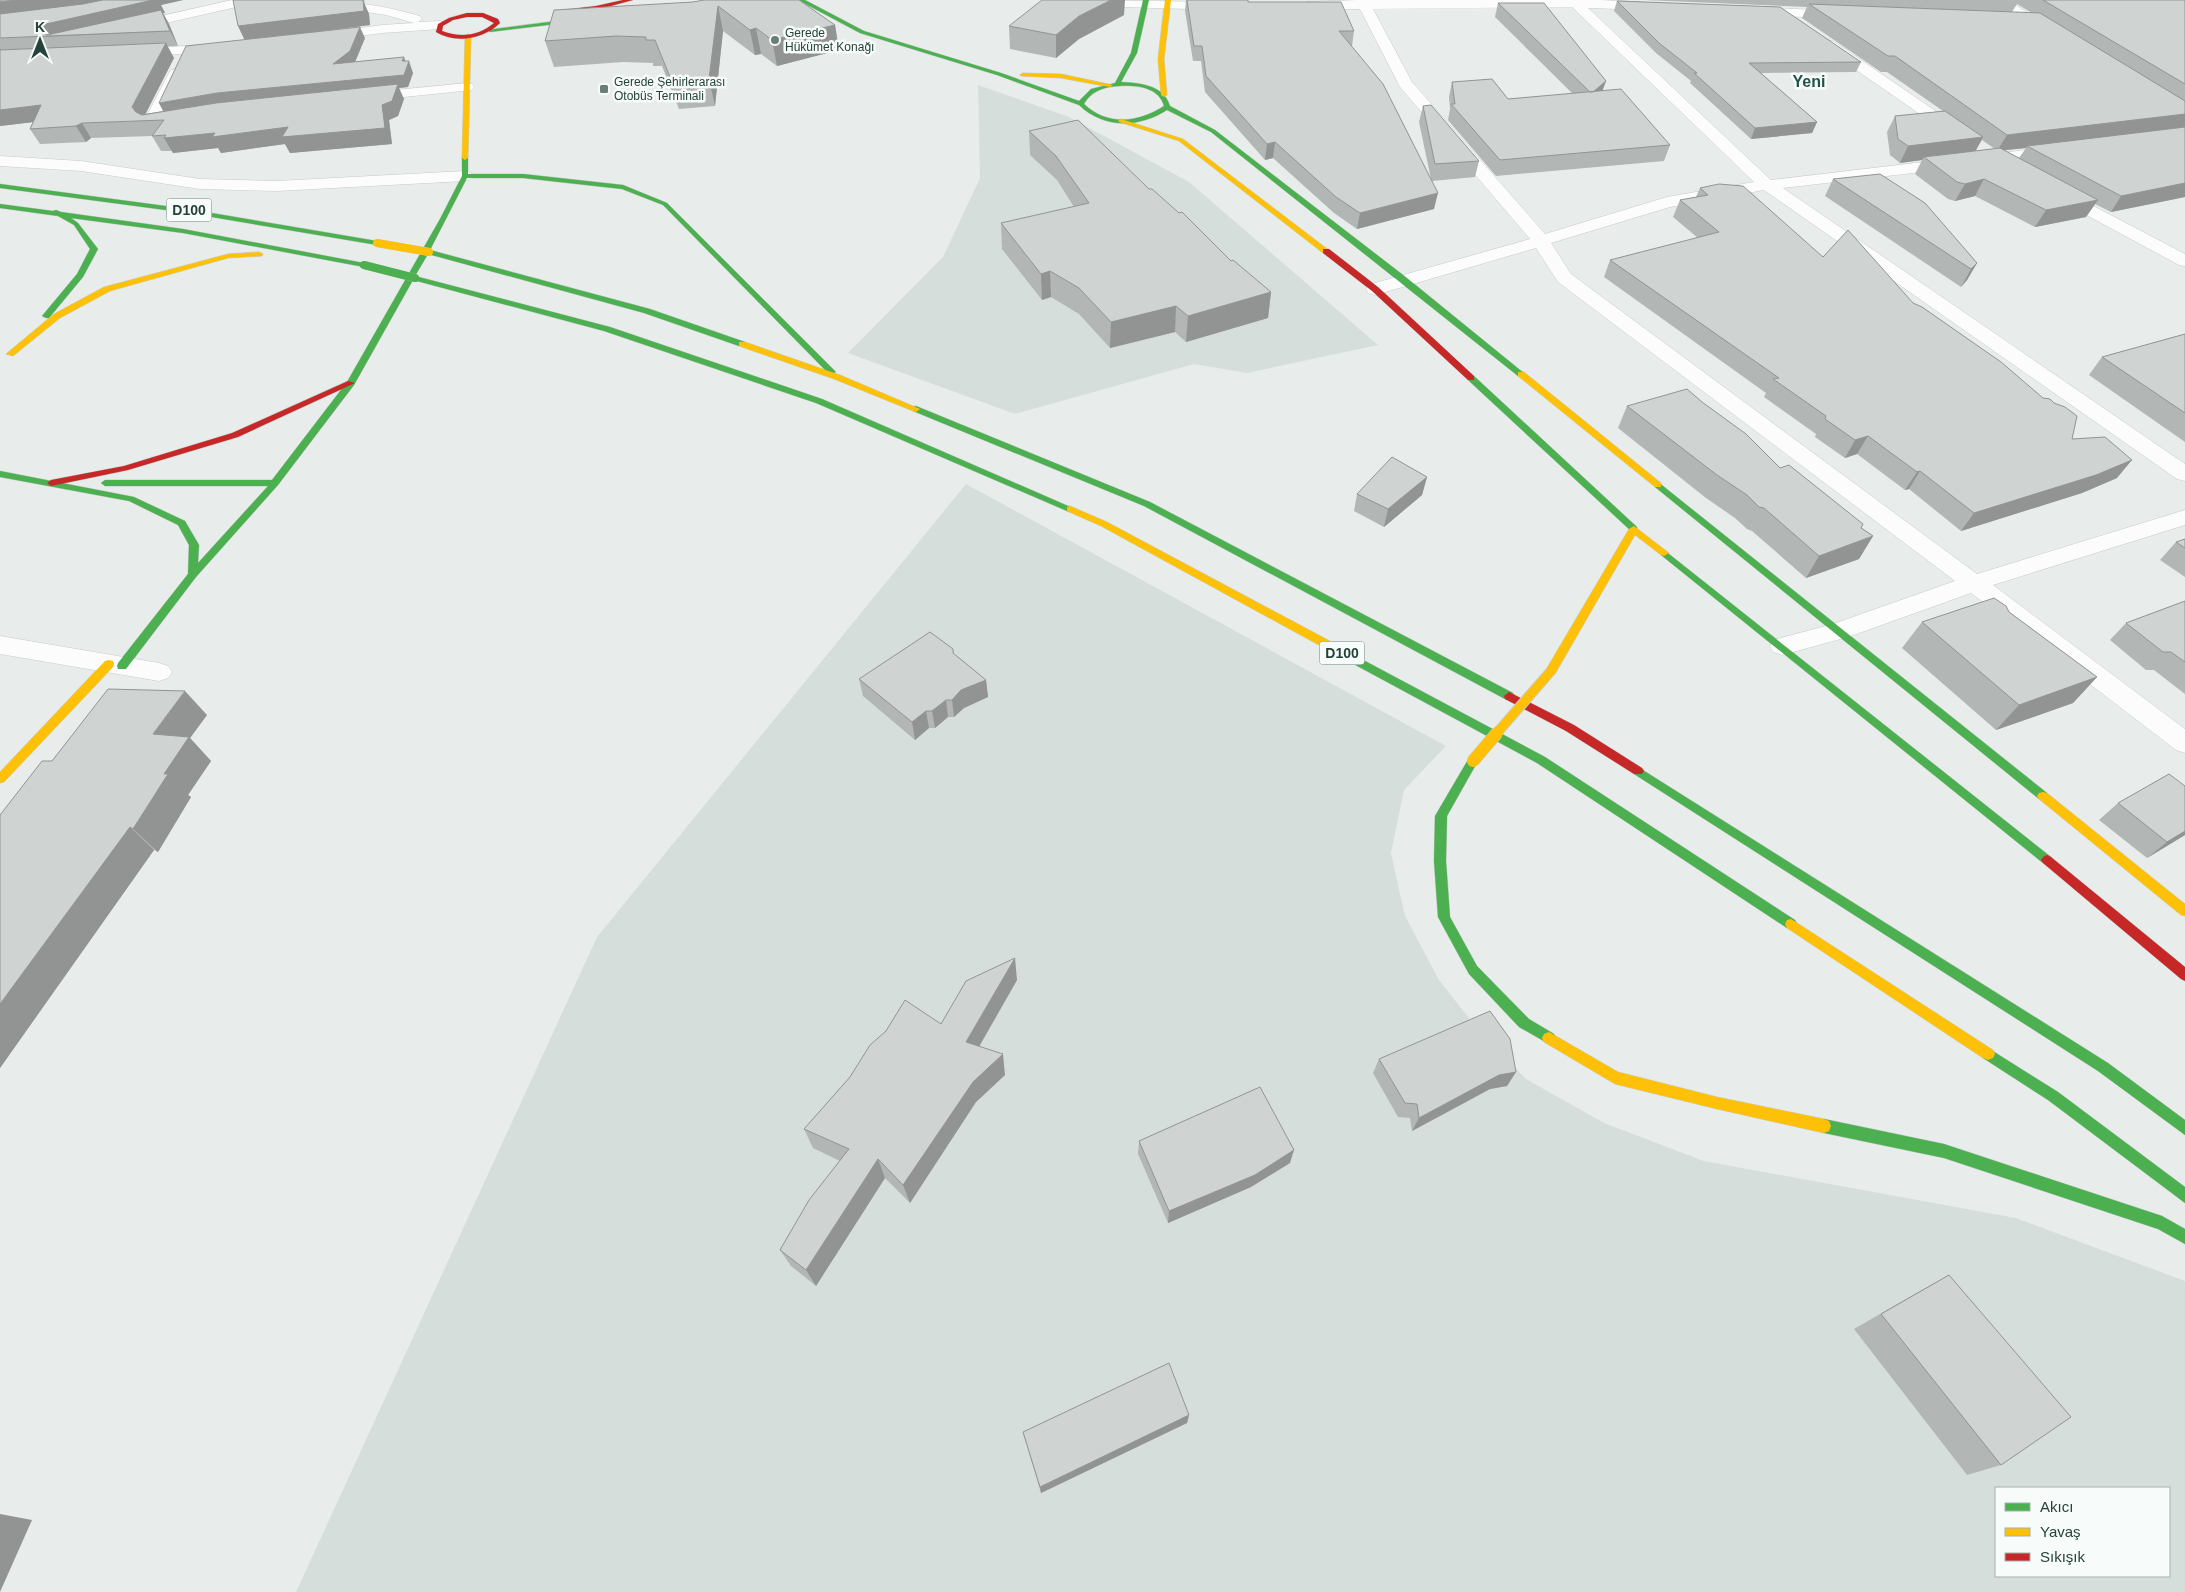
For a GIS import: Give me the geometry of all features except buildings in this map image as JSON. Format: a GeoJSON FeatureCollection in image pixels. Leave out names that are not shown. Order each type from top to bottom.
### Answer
{"type":"FeatureCollection","features":[{"type":"Feature","properties":{"kind":"main road"},"geometry":{"type":"LineString","coordinates":[[475,0],[476,15]]}},
{"type":"Feature","properties":{"kind":"main road"},"geometry":{"type":"LineString","coordinates":[[606,18],[563,10],[468,36],[444,35],[439,32],[442,24],[458,17],[476,15],[493,18],[563,10],[596,8],[630,0]]}},
{"type":"Feature","properties":{"kind":"main road"},"geometry":{"type":"LineString","coordinates":[[801,0],[862,32],[999,74],[1081,104],[1090,114],[1181,140],[1375,289],[1634,529],[2005,824],[2185,975]]}},
{"type":"Feature","properties":{"kind":"main road"},"geometry":{"type":"LineString","coordinates":[[1081,104],[1082,98],[1088,92],[1114,85],[1134,53],[1146,3]]}},
{"type":"Feature","properties":{"kind":"main road"},"geometry":{"type":"LineString","coordinates":[[1121,122],[1150,118],[1163,112],[1165,101],[1161,59],[1167,3]]}},
{"type":"Feature","properties":{"kind":"main road"},"geometry":{"type":"LineString","coordinates":[[490,30],[497,23],[493,18]]}},
{"type":"Feature","properties":{"kind":"main road"},"geometry":{"type":"LineString","coordinates":[[0,779],[132,669],[193,575],[275,483],[351,383],[444,219],[465,176],[468,36]]}},
{"type":"Feature","properties":{"kind":"main road"},"geometry":{"type":"LineString","coordinates":[[999,74],[1060,76],[1114,85],[1147,87],[1165,101],[1213,131],[1404,280],[2185,911]]}},
{"type":"Feature","properties":{"kind":"main road"},"geometry":{"type":"LineString","coordinates":[[465,176],[523,176],[623,187],[665,204],[837,377]]}},
{"type":"Feature","properties":{"kind":"main road","name":"D100"},"geometry":{"type":"LineString","coordinates":[[0,186],[106,198],[248,219],[429,252],[647,311],[837,377],[1147,504],[1570,728],[2103,1067],[2185,1128]]}},
{"type":"Feature","properties":{"kind":"main road","name":"D100"},"geometry":{"type":"LineString","coordinates":[[0,206],[155,226],[306,252],[415,278],[607,329],[819,401],[1104,524],[1540,760],[2053,1096],[2185,1196]]}},
{"type":"Feature","properties":{"kind":"main road"},"geometry":{"type":"LineString","coordinates":[[0,364],[48,314],[80,275],[94,249],[76,224],[56,212]]}},
{"type":"Feature","properties":{"kind":"main road"},"geometry":{"type":"LineString","coordinates":[[10,354],[57,316],[108,288],[228,256],[306,252]]}},
{"type":"Feature","properties":{"kind":"main road"},"geometry":{"type":"LineString","coordinates":[[51,483],[125,468],[235,435],[351,383]]}},
{"type":"Feature","properties":{"kind":"main road"},"geometry":{"type":"LineString","coordinates":[[0,474],[131,499],[182,523],[194,545],[193,575]]}},
{"type":"Feature","properties":{"kind":"main road"},"geometry":{"type":"LineString","coordinates":[[51,483],[275,483]]}},
{"type":"Feature","properties":{"kind":"main road"},"geometry":{"type":"LineString","coordinates":[[1634,529],[1551,671],[1473,761],[1441,816],[1440,861],[1444,917],[1473,970],[1524,1023],[1615,1078],[1717,1103],[1944,1151],[2162,1223],[2185,1237]]}},
{"type":"Feature","properties":{"kind":"street"},"geometry":{"type":"LineString","coordinates":[[115,31],[249,0]]}},
{"type":"Feature","properties":{"kind":"street"},"geometry":{"type":"LineString","coordinates":[[314,0],[387,11],[442,24]]}},
{"type":"Feature","properties":{"kind":"street"},"geometry":{"type":"LineString","coordinates":[[412,0],[413,18]]}},
{"type":"Feature","properties":{"kind":"street"},"geometry":{"type":"LineString","coordinates":[[1072,0],[1236,6]]}},
{"type":"Feature","properties":{"kind":"street"},"geometry":{"type":"LineString","coordinates":[[1999,0],[2067,43]]}},
{"type":"Feature","properties":{"kind":"street"},"geometry":{"type":"LineString","coordinates":[[1573,1],[1767,185],[2185,474]]}},
{"type":"Feature","properties":{"kind":"street"},"geometry":{"type":"LineString","coordinates":[[1296,6],[1365,3],[1573,1],[1663,7]]}},
{"type":"Feature","properties":{"kind":"street"},"geometry":{"type":"LineString","coordinates":[[1365,3],[1405,84],[1541,241],[1564,278],[1974,583],[2185,743]]}},
{"type":"Feature","properties":{"kind":"street"},"geometry":{"type":"LineString","coordinates":[[1732,10],[1859,15]]}},
{"type":"Feature","properties":{"kind":"street"},"geometry":{"type":"LineString","coordinates":[[1781,12],[1994,158],[2020,172]]}},
{"type":"Feature","properties":{"kind":"street"},"geometry":{"type":"LineString","coordinates":[[2004,21],[2034,22]]}},
{"type":"Feature","properties":{"kind":"street"},"geometry":{"type":"LineString","coordinates":[[313,38],[382,29],[442,24]]}},
{"type":"Feature","properties":{"kind":"street"},"geometry":{"type":"LineString","coordinates":[[118,54],[234,47]]}},
{"type":"Feature","properties":{"kind":"street"},"geometry":{"type":"LineString","coordinates":[[186,51],[151,123],[190,118]]}},
{"type":"Feature","properties":{"kind":"street"},"geometry":{"type":"LineString","coordinates":[[350,98],[467,87]]}},
{"type":"Feature","properties":{"kind":"street"},"geometry":{"type":"LineString","coordinates":[[1375,289],[1667,202],[1767,185],[2071,149]]}},
{"type":"Feature","properties":{"kind":"street"},"geometry":{"type":"LineString","coordinates":[[0,161],[81,166],[200,184],[277,186],[465,176]]}},
{"type":"Feature","properties":{"kind":"street"},"geometry":{"type":"LineString","coordinates":[[2046,186],[2185,261]]}},
{"type":"Feature","properties":{"kind":"street"},"geometry":{"type":"LineString","coordinates":[[1782,646],[1839,631],[1974,583],[2185,517]]}},
{"type":"Feature","properties":{"kind":"street"},"geometry":{"type":"LineString","coordinates":[[0,645],[132,669]]}},
{"type":"Feature","properties":{"kind":"shaded area"},"geometry":{"type":"Polygon","coordinates":[[[978,85],[1069,117],[1189,182],[1378,345],[1247,373],[1194,364],[1015,414],[848,353],[943,257],[980,178],[978,85]]]}},
{"type":"Feature","properties":{"kind":"shaded area"},"geometry":{"type":"Polygon","coordinates":[[[966,484],[1446,746],[1404,790],[1391,853],[1405,916],[1439,980],[1477,1028],[1526,1079],[1604,1123],[1704,1161],[2016,1218],[2185,1281],[2185,1592],[296,1592],[597,937],[966,484]]]}},
{"type":"Feature","properties":{"kind":"traffic: fast"},"geometry":{"type":"LineString","coordinates":[[801,0],[862,32],[999,74],[1081,104]]}},
{"type":"Feature","properties":{"kind":"traffic: fast"},"geometry":{"type":"LineString","coordinates":[[1117,85],[1134,53],[1146,0]]}},
{"type":"Feature","properties":{"kind":"traffic: fast"},"geometry":{"type":"LineString","coordinates":[[490,30],[588,19]]}},
{"type":"Feature","properties":{"kind":"traffic: fast"},"geometry":{"type":"LineString","coordinates":[[1123,84],[1144,86],[1157,91],[1162,95],[1167,107],[1146,118],[1122,122],[1100,118],[1089,112],[1081,104],[1084,98],[1093,90],[1104,86],[1123,84]]}},
{"type":"Feature","properties":{"kind":"traffic: fast"},"geometry":{"type":"LineString","coordinates":[[1167,107],[1213,131],[1521,374]]}},
{"type":"Feature","properties":{"kind":"traffic: fast"},"geometry":{"type":"LineString","coordinates":[[122,666],[193,575],[275,483],[351,383],[444,219],[465,176],[465,158]]}},
{"type":"Feature","properties":{"kind":"traffic: fast"},"geometry":{"type":"LineString","coordinates":[[465,176],[523,176],[623,187],[665,204],[832,372]]}},
{"type":"Feature","properties":{"kind":"traffic: fast"},"geometry":{"type":"LineString","coordinates":[[0,186],[188,211],[377,243]]}},
{"type":"Feature","properties":{"kind":"traffic: fast"},"geometry":{"type":"LineString","coordinates":[[0,206],[183,231],[364,265]]}},
{"type":"Feature","properties":{"kind":"traffic: fast"},"geometry":{"type":"LineString","coordinates":[[46,316],[80,275],[94,249],[76,224],[56,212]]}},
{"type":"Feature","properties":{"kind":"traffic: fast"},"geometry":{"type":"LineString","coordinates":[[429,252],[647,311],[742,344]]}},
{"type":"Feature","properties":{"kind":"traffic: fast"},"geometry":{"type":"LineString","coordinates":[[364,265],[415,278]]}},
{"type":"Feature","properties":{"kind":"traffic: fast"},"geometry":{"type":"LineString","coordinates":[[415,278],[607,329],[819,401],[1070,509]]}},
{"type":"Feature","properties":{"kind":"traffic: fast"},"geometry":{"type":"LineString","coordinates":[[1471,378],[1634,529]]}},
{"type":"Feature","properties":{"kind":"traffic: fast"},"geometry":{"type":"LineString","coordinates":[[916,409],[1147,504],[1509,696]]}},
{"type":"Feature","properties":{"kind":"traffic: fast"},"geometry":{"type":"LineString","coordinates":[[0,474],[131,499],[182,523],[194,545],[193,575]]}},
{"type":"Feature","properties":{"kind":"traffic: fast"},"geometry":{"type":"LineString","coordinates":[[105,483],[275,483]]}},
{"type":"Feature","properties":{"kind":"traffic: fast"},"geometry":{"type":"LineString","coordinates":[[1658,485],[2043,796]]}},
{"type":"Feature","properties":{"kind":"traffic: fast"},"geometry":{"type":"LineString","coordinates":[[1664,553],[2047,860]]}},
{"type":"Feature","properties":{"kind":"traffic: fast"},"geometry":{"type":"LineString","coordinates":[[1352,658],[1541,760],[1791,924]]}},
{"type":"Feature","properties":{"kind":"traffic: fast"},"geometry":{"type":"LineString","coordinates":[[1473,761],[1441,816],[1440,861],[1444,917],[1473,970],[1524,1023],[1549,1038]]}},
{"type":"Feature","properties":{"kind":"traffic: fast"},"geometry":{"type":"LineString","coordinates":[[1638,771],[2103,1067],[2185,1128]]}},
{"type":"Feature","properties":{"kind":"traffic: fast"},"geometry":{"type":"LineString","coordinates":[[1988,1054],[2053,1096],[2185,1196]]}},
{"type":"Feature","properties":{"kind":"traffic: fast"},"geometry":{"type":"LineString","coordinates":[[1824,1126],[1944,1151],[2162,1223],[2185,1237]]}},
{"type":"Feature","properties":{"kind":"traffic: slow"},"geometry":{"type":"LineString","coordinates":[[1164,95],[1161,59],[1168,0]]}},
{"type":"Feature","properties":{"kind":"traffic: slow"},"geometry":{"type":"LineString","coordinates":[[465,158],[468,36]]}},
{"type":"Feature","properties":{"kind":"traffic: slow"},"geometry":{"type":"LineString","coordinates":[[1023,75],[1061,76],[1110,85]]}},
{"type":"Feature","properties":{"kind":"traffic: slow"},"geometry":{"type":"LineString","coordinates":[[1121,121],[1181,140],[1326,251]]}},
{"type":"Feature","properties":{"kind":"traffic: slow"},"geometry":{"type":"LineString","coordinates":[[377,243],[429,252]]}},
{"type":"Feature","properties":{"kind":"traffic: slow"},"geometry":{"type":"LineString","coordinates":[[10,354],[57,316],[107,289],[228,256],[259,254]]}},
{"type":"Feature","properties":{"kind":"traffic: slow"},"geometry":{"type":"LineString","coordinates":[[742,344],[837,377],[916,409]]}},
{"type":"Feature","properties":{"kind":"traffic: slow"},"geometry":{"type":"LineString","coordinates":[[1521,374],[1658,485]]}},
{"type":"Feature","properties":{"kind":"traffic: slow"},"geometry":{"type":"LineString","coordinates":[[1070,509],[1104,524],[1352,658]]}},
{"type":"Feature","properties":{"kind":"traffic: slow"},"geometry":{"type":"LineString","coordinates":[[1551,671],[1634,529],[1664,553]]}},
{"type":"Feature","properties":{"kind":"traffic: slow"},"geometry":{"type":"LineString","coordinates":[[0,779],[109,664]]}},
{"type":"Feature","properties":{"kind":"traffic: slow"},"geometry":{"type":"LineString","coordinates":[[1473,761],[1551,671]]}},
{"type":"Feature","properties":{"kind":"traffic: slow"},"geometry":{"type":"LineString","coordinates":[[2043,796],[2185,911]]}},
{"type":"Feature","properties":{"kind":"traffic: slow"},"geometry":{"type":"LineString","coordinates":[[1791,924],[1988,1054]]}},
{"type":"Feature","properties":{"kind":"traffic: slow"},"geometry":{"type":"LineString","coordinates":[[1549,1038],[1615,1078],[1717,1103],[1824,1126]]}},
{"type":"Feature","properties":{"kind":"traffic: jam"},"geometry":{"type":"LineString","coordinates":[[565,10],[596,8],[630,0]]}},
{"type":"Feature","properties":{"kind":"traffic: jam"},"geometry":{"type":"LineString","coordinates":[[467,15],[483,15],[496,20],[497,23],[477,35],[462,37],[439,32],[440,25],[451,19],[467,15]]}},
{"type":"Feature","properties":{"kind":"traffic: jam"},"geometry":{"type":"LineString","coordinates":[[1326,251],[1375,289],[1471,378]]}},
{"type":"Feature","properties":{"kind":"traffic: jam"},"geometry":{"type":"LineString","coordinates":[[51,483],[125,468],[235,435],[351,383]]}},
{"type":"Feature","properties":{"kind":"traffic: jam"},"geometry":{"type":"LineString","coordinates":[[1509,696],[1570,728],[1638,771]]}},
{"type":"Feature","properties":{"kind":"traffic: jam"},"geometry":{"type":"LineString","coordinates":[[2047,860],[2185,975]]}},
{"type":"Feature","properties":{"kind":"place","name":"Gerede Hükümet Konağı"},"geometry":{"type":"Point","coordinates":[775,40]}},
{"type":"Feature","properties":{"kind":"place","name":"Gerede Şehirlerarası Otobüs Terminali"},"geometry":{"type":"Point","coordinates":[604,89]}},
{"type":"Feature","properties":{"kind":"district","name":"Yeni"},"geometry":{"type":"Point","coordinates":[1809,81]}}]}
